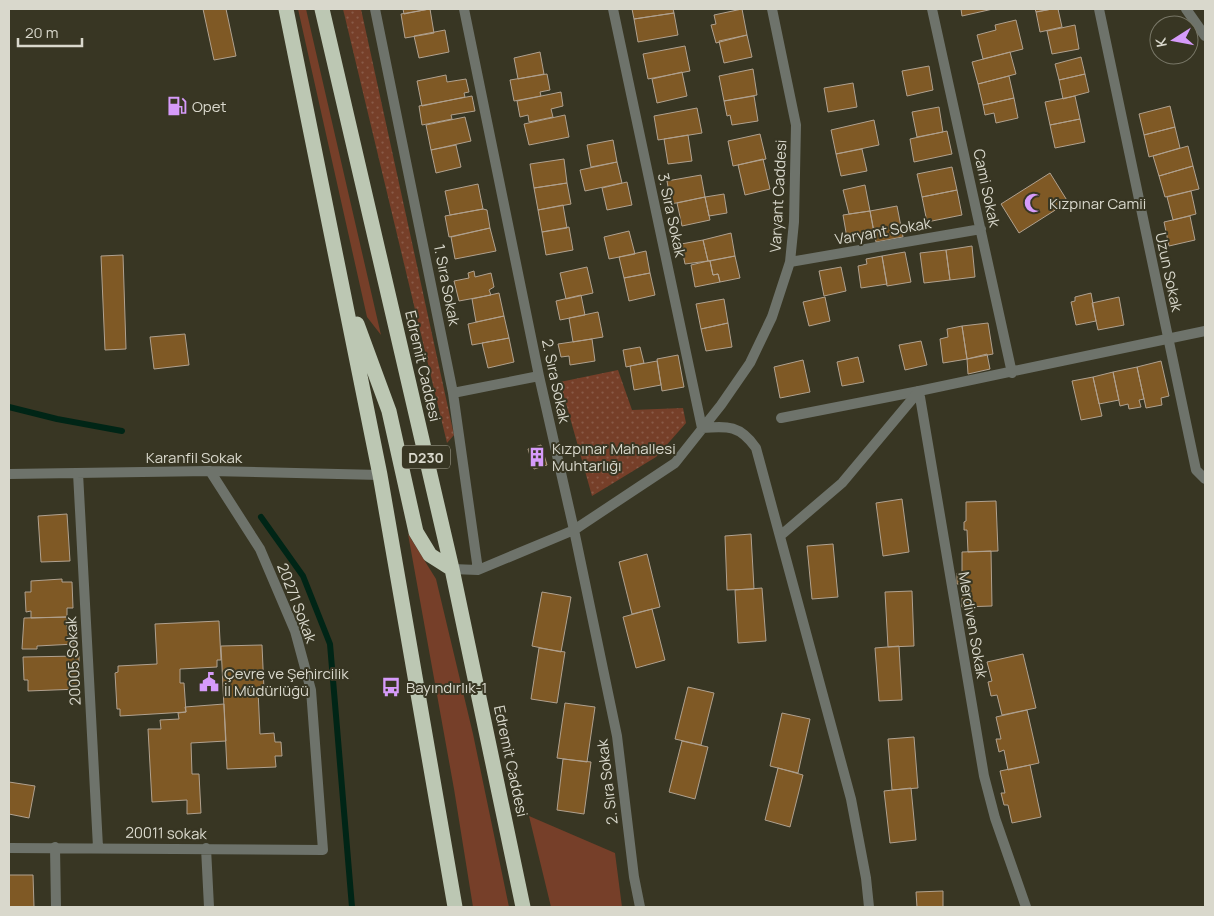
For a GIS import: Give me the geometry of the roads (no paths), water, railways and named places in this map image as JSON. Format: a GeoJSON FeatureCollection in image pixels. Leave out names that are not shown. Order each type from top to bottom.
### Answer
{"type":"FeatureCollection","features":[{"type":"Feature","properties":{"kind":"highway"},"geometry":{"type":"LineString","coordinates":[[286,9],[380,475],[455,907]]}},
{"type":"Feature","properties":{"kind":"highway","name":"Edremit Caddesi"},"geometry":{"type":"LineString","coordinates":[[322,9],[452,568],[523,907]]}},
{"type":"Feature","properties":{"kind":"highway"},"geometry":{"type":"LineString","coordinates":[[341,278],[389,411],[416,532],[430,555],[452,568]]}},
{"type":"Feature","properties":{"kind":"street","name":"1. Sıra Sokak"},"geometry":{"type":"LineString","coordinates":[[375,9],[453,393],[478,570]]}},
{"type":"Feature","properties":{"kind":"street","name":"2. Sıra Sokak"},"geometry":{"type":"LineString","coordinates":[[464,9],[539,376],[574,530],[617,736],[634,877],[640,907]]}},
{"type":"Feature","properties":{"kind":"street","name":"3. Sıra Sokak"},"geometry":{"type":"LineString","coordinates":[[613,9],[702,428]]}},
{"type":"Feature","properties":{"kind":"street","name":"Varyant Caddesi"},"geometry":{"type":"LineString","coordinates":[[452,568],[478,570],[574,530],[675,463],[721,405],[750,363],[772,317],[790,262],[794,222],[796,125],[772,9]]}},
{"type":"Feature","properties":{"kind":"street","name":"Cami Sokak"},"geometry":{"type":"LineString","coordinates":[[932,9],[1012,373]]}},
{"type":"Feature","properties":{"kind":"street","name":"Uzun Sokak"},"geometry":{"type":"LineString","coordinates":[[1099,9],[1196,470],[1205,479]]}},
{"type":"Feature","properties":{"kind":"street"},"geometry":{"type":"LineString","coordinates":[[1186,9],[1205,36]]}},
{"type":"Feature","properties":{"kind":"street","name":"Varyant Sokak"},"geometry":{"type":"LineString","coordinates":[[790,262],[981,229]]}},
{"type":"Feature","properties":{"kind":"street"},"geometry":{"type":"LineString","coordinates":[[781,418],[1012,373],[1205,331]]}},
{"type":"Feature","properties":{"kind":"street"},"geometry":{"type":"LineString","coordinates":[[453,393],[539,376]]}},
{"type":"Feature","properties":{"kind":"street"},"geometry":{"type":"LineString","coordinates":[[780,536],[842,482],[919,391]]}},
{"type":"Feature","properties":{"kind":"street","name":"Merdiven Sokak"},"geometry":{"type":"LineString","coordinates":[[919,391],[984,776],[1026,907]]}},
{"type":"Feature","properties":{"kind":"street"},"geometry":{"type":"LineString","coordinates":[[702,428],[726,426],[738,430],[748,437],[756,448],[851,799],[866,878],[869,907]]}},
{"type":"Feature","properties":{"kind":"street","name":"Karanfil Sokak"},"geometry":{"type":"LineString","coordinates":[[9,474],[210,470],[380,475]]}},
{"type":"Feature","properties":{"kind":"street","name":"20271 Sokak"},"geometry":{"type":"LineString","coordinates":[[210,470],[260,550],[294,631],[311,690],[323,850]]}},
{"type":"Feature","properties":{"kind":"street","name":"20005 Sokak"},"geometry":{"type":"LineString","coordinates":[[78,473],[98,847]]}},
{"type":"Feature","properties":{"kind":"street","name":"20011 sokak"},"geometry":{"type":"LineString","coordinates":[[9,848],[98,847],[323,850]]}},
{"type":"Feature","properties":{"kind":"street"},"geometry":{"type":"LineString","coordinates":[[55,848],[56,907]]}},
{"type":"Feature","properties":{"kind":"street"},"geometry":{"type":"LineString","coordinates":[[206,848],[210,907]]}},
{"type":"Feature","properties":{"kind":"waterway"},"geometry":{"type":"LineString","coordinates":[[9,407],[57,419],[122,431]]}},
{"type":"Feature","properties":{"kind":"waterway"},"geometry":{"type":"LineString","coordinates":[[261,517],[303,576],[330,644],[352,907]]}},
{"type":"Feature","properties":{"kind":"place","name":"Opet"},"geometry":{"type":"Point","coordinates":[177,106]}},
{"type":"Feature","properties":{"kind":"place","name":"Kızpınar Camii"},"geometry":{"type":"Point","coordinates":[1034,203]}},
{"type":"Feature","properties":{"kind":"place","name":"Kızpınar Mahallesi Muhtarlığı"},"geometry":{"type":"Point","coordinates":[537,457]}},
{"type":"Feature","properties":{"kind":"place","name":"Çevre ve Şehircilik İl Müdürlüğü"},"geometry":{"type":"Point","coordinates":[209,682]}},
{"type":"Feature","properties":{"kind":"place","name":"Bayındırlık-1"},"geometry":{"type":"Point","coordinates":[391,687]}}]}
